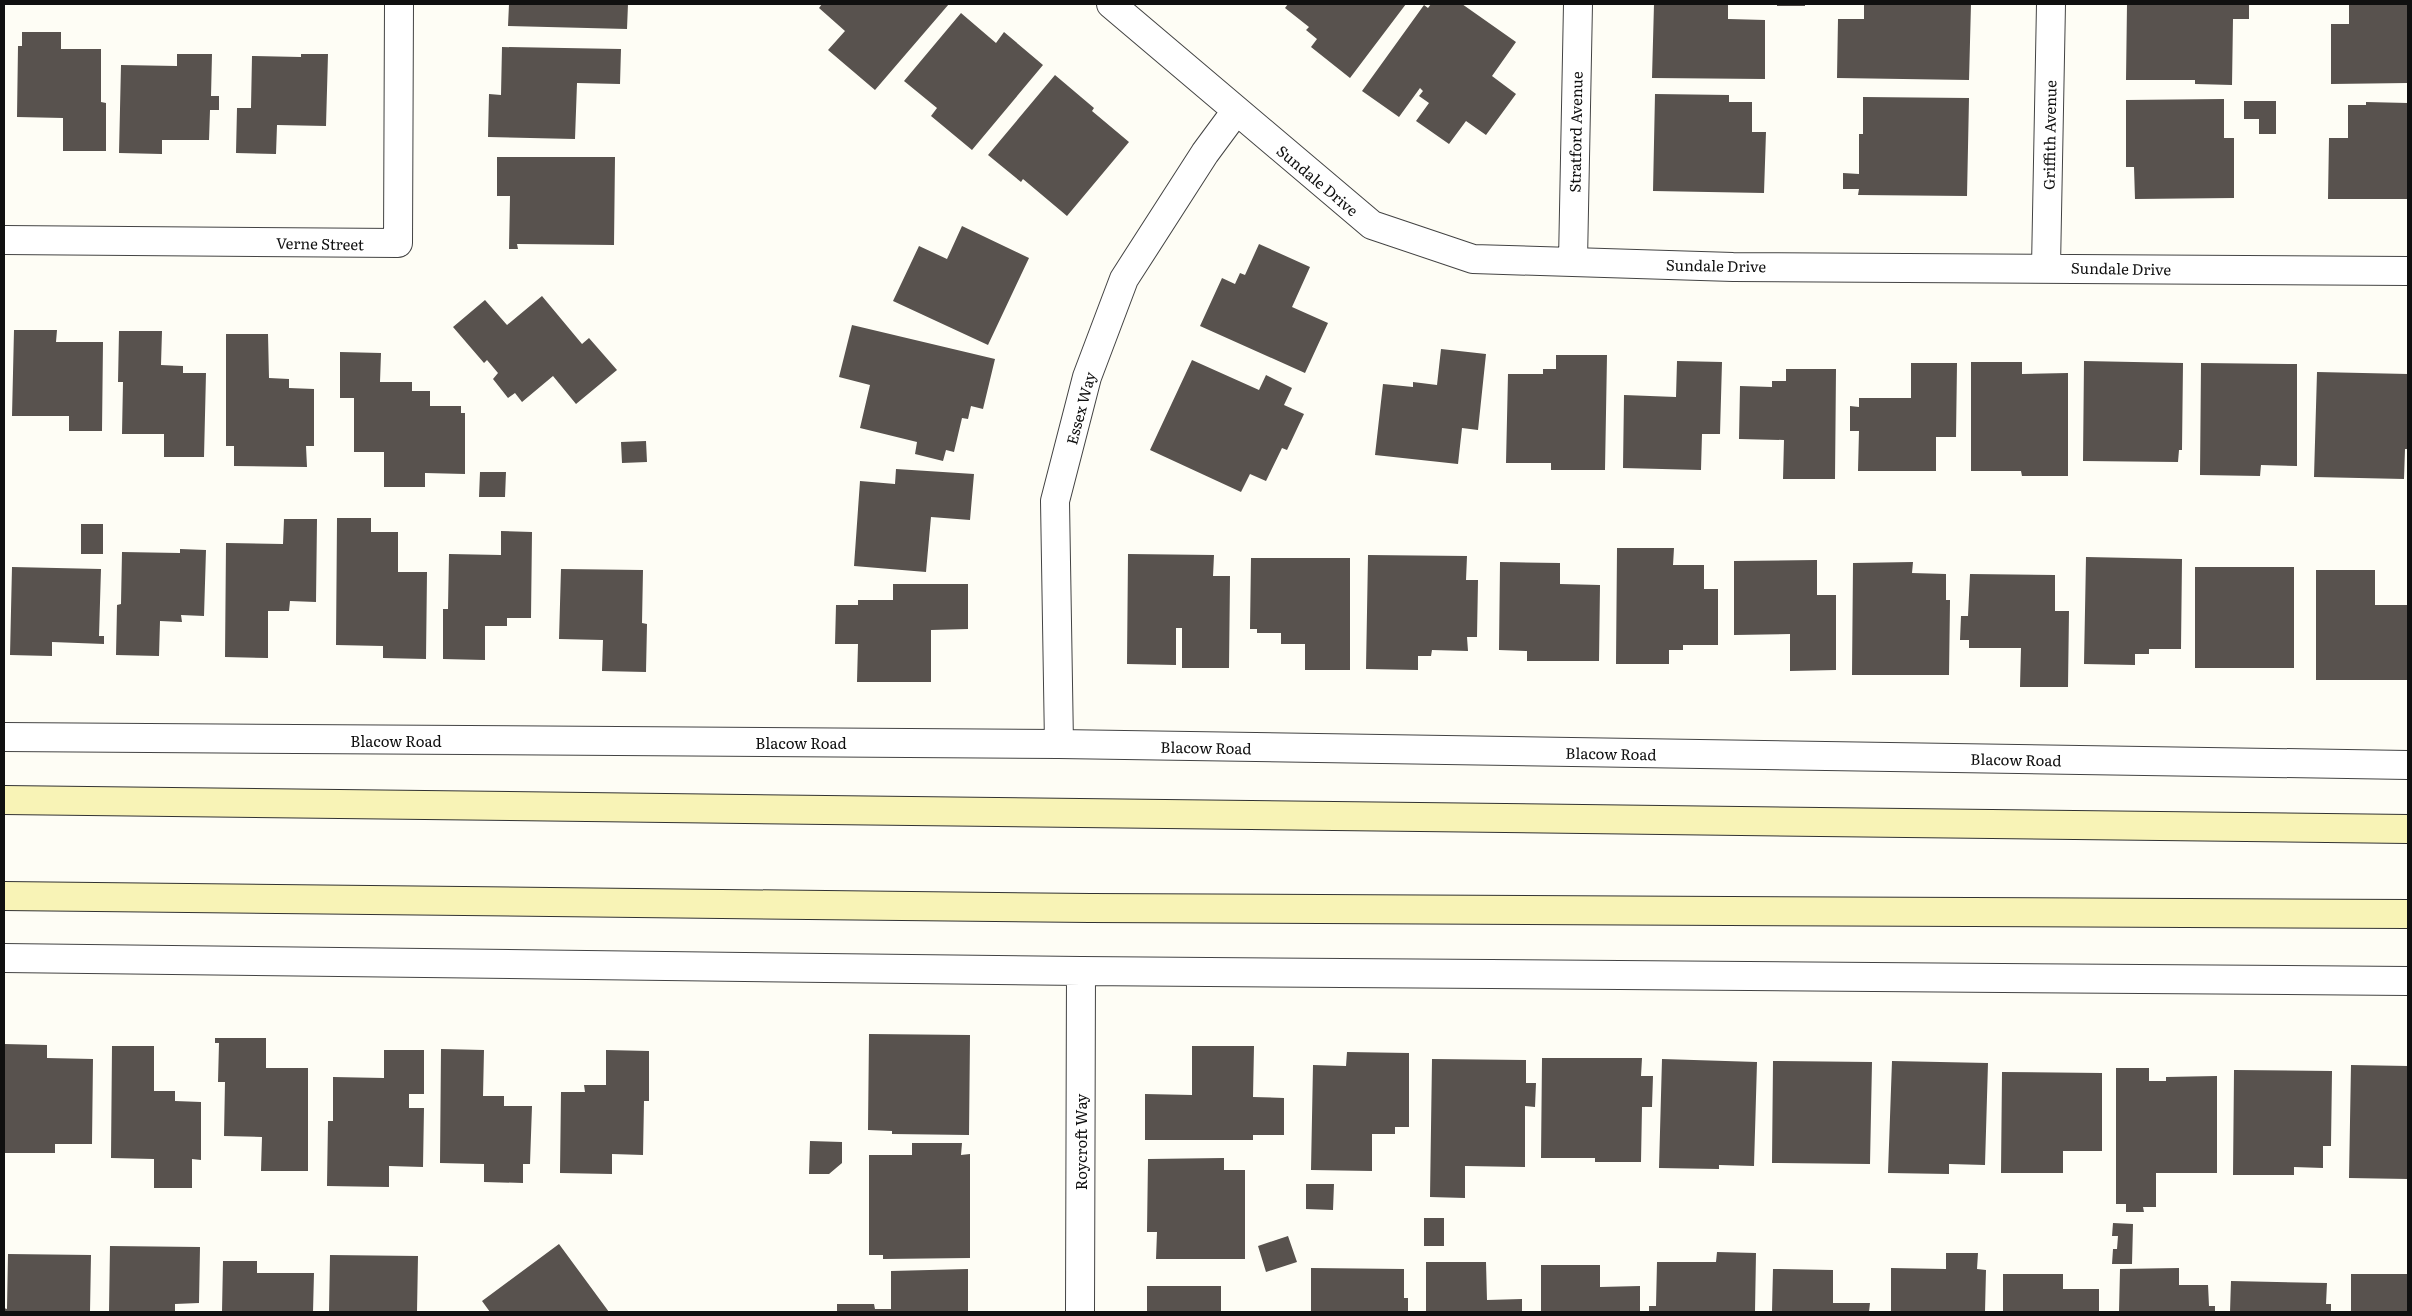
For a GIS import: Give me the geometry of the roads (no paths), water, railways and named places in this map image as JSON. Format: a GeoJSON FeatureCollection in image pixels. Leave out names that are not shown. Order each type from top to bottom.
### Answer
{"type":"FeatureCollection","features":[{"type":"Feature","properties":{"kind":"main road"},"geometry":{"type":"LineString","coordinates":[[4,800],[2408,829]]}},
{"type":"Feature","properties":{"kind":"main road"},"geometry":{"type":"LineString","coordinates":[[4,896],[1100,908],[2408,914]]}},
{"type":"Feature","properties":{"kind":"street","name":"Verne Street"},"geometry":{"type":"LineString","coordinates":[[4,240],[398,243],[399,4]]}},
{"type":"Feature","properties":{"kind":"street","name":"Sundale Drive"},"geometry":{"type":"LineString","coordinates":[[1111,4],[1372,226],[1473,259],[1733,266],[2408,271]]}},
{"type":"Feature","properties":{"kind":"street","name":"Stratford Avenue"},"geometry":{"type":"LineString","coordinates":[[1573,261],[1578,4]]}},
{"type":"Feature","properties":{"kind":"street","name":"Griffith Avenue"},"geometry":{"type":"LineString","coordinates":[[2046,267],[2051,4]]}},
{"type":"Feature","properties":{"kind":"street","name":"Essex Way"},"geometry":{"type":"LineString","coordinates":[[1060,744],[1055,500],[1087,376],[1124,279],[1205,154],[1236,111]]}},
{"type":"Feature","properties":{"kind":"street","name":"Blacow Road"},"geometry":{"type":"LineString","coordinates":[[4,737],[1060,744],[2408,765]]}},
{"type":"Feature","properties":{"kind":"street"},"geometry":{"type":"LineString","coordinates":[[4,958],[1081,971],[2408,982]]}},
{"type":"Feature","properties":{"kind":"street","name":"Roycroft Way"},"geometry":{"type":"LineString","coordinates":[[1080,1312],[1081,971]]}}]}
